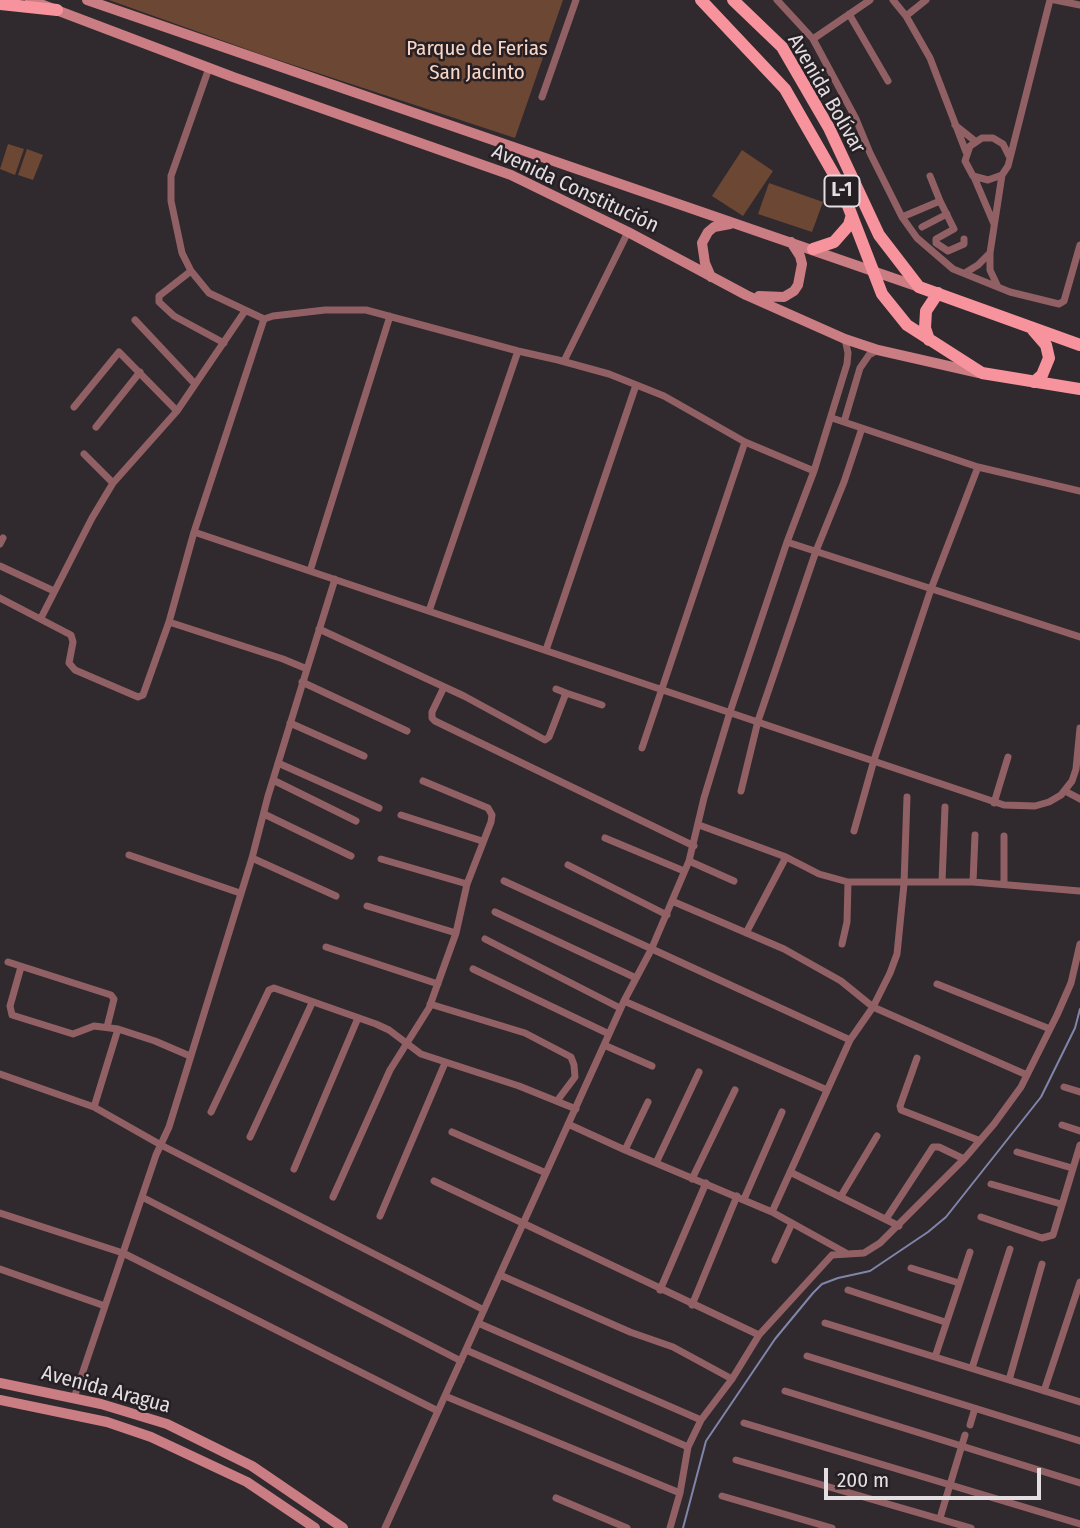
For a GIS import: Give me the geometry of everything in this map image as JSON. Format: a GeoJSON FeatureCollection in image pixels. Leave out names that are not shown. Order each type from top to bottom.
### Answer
{"type":"FeatureCollection","features":[{"type":"Feature","properties":{"kind":"main road","name":"Avenida Bolívar"},"geometry":{"type":"LineString","coordinates":[[701,0],[785,89],[840,185],[882,294],[907,325],[982,373]]}},
{"type":"Feature","properties":{"kind":"main road","name":"Avenida Bolívar"},"geometry":{"type":"LineString","coordinates":[[733,0],[782,47],[828,128],[879,234],[919,286]]}},
{"type":"Feature","properties":{"kind":"main road"},"geometry":{"type":"LineString","coordinates":[[0,4],[57,10]]}},
{"type":"Feature","properties":{"kind":"main road"},"geometry":{"type":"LineString","coordinates":[[813,249],[834,242],[849,225],[851,218]]}},
{"type":"Feature","properties":{"kind":"main road"},"geometry":{"type":"LineString","coordinates":[[919,286],[1080,345]]}},
{"type":"Feature","properties":{"kind":"main road"},"geometry":{"type":"LineString","coordinates":[[929,341],[925,328],[926,311],[938,293]]}},
{"type":"Feature","properties":{"kind":"main road"},"geometry":{"type":"LineString","coordinates":[[1030,327],[1046,345],[1049,358],[1042,375],[1034,383]]}},
{"type":"Feature","properties":{"kind":"main road","name":"L-1"},"geometry":{"type":"LineString","coordinates":[[982,373],[1080,389]]}},
{"type":"Feature","properties":{"kind":"street","name":"Avenida Constitución"},"geometry":{"type":"LineString","coordinates":[[30,0],[209,68],[511,175],[628,232],[746,295],[845,339],[878,350],[982,373]]}},
{"type":"Feature","properties":{"kind":"street","name":"Avenida Constitución"},"geometry":{"type":"LineString","coordinates":[[87,0],[919,286]]}},
{"type":"Feature","properties":{"kind":"street"},"geometry":{"type":"LineString","coordinates":[[542,97],[576,0]]}},
{"type":"Feature","properties":{"kind":"street"},"geometry":{"type":"LineString","coordinates":[[777,0],[813,39],[856,119],[902,217],[917,238],[953,269],[1010,292],[1059,304],[1064,301],[1080,245]]}},
{"type":"Feature","properties":{"kind":"street"},"geometry":{"type":"LineString","coordinates":[[813,39],[870,0]]}},
{"type":"Feature","properties":{"kind":"street"},"geometry":{"type":"LineString","coordinates":[[893,0],[906,16],[930,58],[966,152],[968,169],[994,224]]}},
{"type":"Feature","properties":{"kind":"street"},"geometry":{"type":"LineString","coordinates":[[906,16],[926,0]]}},
{"type":"Feature","properties":{"kind":"street"},"geometry":{"type":"LineString","coordinates":[[998,287],[990,270],[990,253],[1002,175],[1008,166],[1052,0],[1080,5]]}},
{"type":"Feature","properties":{"kind":"street"},"geometry":{"type":"LineString","coordinates":[[849,14],[888,81]]}},
{"type":"Feature","properties":{"kind":"street"},"geometry":{"type":"LineString","coordinates":[[209,68],[171,176],[171,201],[182,253],[191,271],[209,293],[264,319],[343,309],[366,310],[609,374],[664,396],[745,442],[814,471]]}},
{"type":"Feature","properties":{"kind":"street"},"geometry":{"type":"LineString","coordinates":[[954,124],[975,141]]}},
{"type":"Feature","properties":{"kind":"street"},"geometry":{"type":"LineString","coordinates":[[1003,144],[1018,129]]}},
{"type":"Feature","properties":{"kind":"street"},"geometry":{"type":"LineString","coordinates":[[966,152],[975,141],[993,138],[1003,144],[1009,156]]}},
{"type":"Feature","properties":{"kind":"street"},"geometry":{"type":"LineString","coordinates":[[973,176],[988,180],[1002,175]]}},
{"type":"Feature","properties":{"kind":"street"},"geometry":{"type":"LineString","coordinates":[[930,176],[954,229],[936,239],[936,243],[948,251],[964,244],[964,239]]}},
{"type":"Feature","properties":{"kind":"street"},"geometry":{"type":"LineString","coordinates":[[902,217],[940,201]]}},
{"type":"Feature","properties":{"kind":"street"},"geometry":{"type":"LineString","coordinates":[[922,227],[947,214]]}},
{"type":"Feature","properties":{"kind":"street"},"geometry":{"type":"LineString","coordinates":[[711,277],[701,252],[702,243],[714,227],[737,224]]}},
{"type":"Feature","properties":{"kind":"street"},"geometry":{"type":"LineString","coordinates":[[564,361],[628,232]]}},
{"type":"Feature","properties":{"kind":"street"},"geometry":{"type":"LineString","coordinates":[[746,295],[774,298],[794,292],[802,264],[791,242]]}},
{"type":"Feature","properties":{"kind":"street"},"geometry":{"type":"LineString","coordinates":[[965,273],[990,253]]}},
{"type":"Feature","properties":{"kind":"street"},"geometry":{"type":"LineString","coordinates":[[191,271],[159,296],[159,302],[174,316],[224,343]]}},
{"type":"Feature","properties":{"kind":"street"},"geometry":{"type":"LineString","coordinates":[[40,618],[92,518],[113,484],[177,411],[244,311]]}},
{"type":"Feature","properties":{"kind":"street"},"geometry":{"type":"LineString","coordinates":[[310,570],[390,316]]}},
{"type":"Feature","properties":{"kind":"street"},"geometry":{"type":"LineString","coordinates":[[0,598],[71,635],[73,642],[69,663],[75,670],[138,697],[145,691],[264,319]]}},
{"type":"Feature","properties":{"kind":"street"},"geometry":{"type":"LineString","coordinates":[[135,320],[195,384]]}},
{"type":"Feature","properties":{"kind":"street"},"geometry":{"type":"LineString","coordinates":[[385,1528],[689,862],[704,798],[730,712],[833,414],[847,364],[845,339]]}},
{"type":"Feature","properties":{"kind":"street"},"geometry":{"type":"LineString","coordinates":[[844,422],[860,368],[869,355],[878,350]]}},
{"type":"Feature","properties":{"kind":"street"},"geometry":{"type":"LineString","coordinates":[[429,611],[518,351]]}},
{"type":"Feature","properties":{"kind":"street"},"geometry":{"type":"LineString","coordinates":[[74,407],[120,352],[177,411]]}},
{"type":"Feature","properties":{"kind":"street"},"geometry":{"type":"LineString","coordinates":[[96,427],[140,372]]}},
{"type":"Feature","properties":{"kind":"street"},"geometry":{"type":"LineString","coordinates":[[546,650],[636,385]]}},
{"type":"Feature","properties":{"kind":"street"},"geometry":{"type":"LineString","coordinates":[[833,414],[847,412]]}},
{"type":"Feature","properties":{"kind":"street"},"geometry":{"type":"LineString","coordinates":[[833,414],[844,422],[978,467],[1080,491]]}},
{"type":"Feature","properties":{"kind":"street"},"geometry":{"type":"LineString","coordinates":[[741,790],[758,721],[816,551],[862,428]]}},
{"type":"Feature","properties":{"kind":"street"},"geometry":{"type":"LineString","coordinates":[[642,748],[745,442]]}},
{"type":"Feature","properties":{"kind":"street"},"geometry":{"type":"LineString","coordinates":[[84,454],[113,484]]}},
{"type":"Feature","properties":{"kind":"street"},"geometry":{"type":"LineString","coordinates":[[854,831],[874,760],[931,589],[978,467]]}},
{"type":"Feature","properties":{"kind":"street"},"geometry":{"type":"LineString","coordinates":[[194,532],[874,760],[993,803],[1035,806],[1049,802],[1065,791],[1076,769],[1080,728]]}},
{"type":"Feature","properties":{"kind":"street"},"geometry":{"type":"LineString","coordinates":[[787,542],[1080,636]]}},
{"type":"Feature","properties":{"kind":"street"},"geometry":{"type":"LineString","coordinates":[[0,566],[54,591]]}},
{"type":"Feature","properties":{"kind":"street"},"geometry":{"type":"LineString","coordinates":[[74,1398],[142,1197],[169,1127],[335,579]]}},
{"type":"Feature","properties":{"kind":"street"},"geometry":{"type":"LineString","coordinates":[[169,622],[307,669]]}},
{"type":"Feature","properties":{"kind":"street"},"geometry":{"type":"LineString","coordinates":[[318,629],[464,696],[545,740],[549,737],[566,693]]}},
{"type":"Feature","properties":{"kind":"street"},"geometry":{"type":"LineString","coordinates":[[302,682],[407,731]]}},
{"type":"Feature","properties":{"kind":"street"},"geometry":{"type":"LineString","coordinates":[[444,687],[432,712],[435,721],[694,846]]}},
{"type":"Feature","properties":{"kind":"street"},"geometry":{"type":"LineString","coordinates":[[556,689],[602,705]]}},
{"type":"Feature","properties":{"kind":"street"},"geometry":{"type":"LineString","coordinates":[[290,723],[364,756]]}},
{"type":"Feature","properties":{"kind":"street"},"geometry":{"type":"LineString","coordinates":[[993,803],[1007,757]]}},
{"type":"Feature","properties":{"kind":"street"},"geometry":{"type":"LineString","coordinates":[[278,763],[379,808]]}},
{"type":"Feature","properties":{"kind":"street"},"geometry":{"type":"LineString","coordinates":[[273,780],[356,821]]}},
{"type":"Feature","properties":{"kind":"street"},"geometry":{"type":"LineString","coordinates":[[333,1197],[390,1070],[430,1004],[456,933],[467,884],[491,822],[492,815],[488,808],[423,781]]}},
{"type":"Feature","properties":{"kind":"street"},"geometry":{"type":"LineString","coordinates":[[1065,791],[1080,799]]}},
{"type":"Feature","properties":{"kind":"street"},"geometry":{"type":"LineString","coordinates":[[772,1212],[850,1040],[873,1007],[897,954],[904,884],[907,797]]}},
{"type":"Feature","properties":{"kind":"street"},"geometry":{"type":"LineString","coordinates":[[942,882],[945,807]]}},
{"type":"Feature","properties":{"kind":"street"},"geometry":{"type":"LineString","coordinates":[[264,814],[351,856]]}},
{"type":"Feature","properties":{"kind":"street"},"geometry":{"type":"LineString","coordinates":[[401,815],[482,841]]}},
{"type":"Feature","properties":{"kind":"street"},"geometry":{"type":"LineString","coordinates":[[699,825],[786,857],[818,874],[848,882],[973,882],[1080,891]]}},
{"type":"Feature","properties":{"kind":"street"},"geometry":{"type":"LineString","coordinates":[[973,882],[975,835]]}},
{"type":"Feature","properties":{"kind":"street"},"geometry":{"type":"LineString","coordinates":[[1004,836],[1004,884]]}},
{"type":"Feature","properties":{"kind":"street"},"geometry":{"type":"LineString","coordinates":[[605,838],[684,871]]}},
{"type":"Feature","properties":{"kind":"street"},"geometry":{"type":"LineString","coordinates":[[129,855],[240,893]]}},
{"type":"Feature","properties":{"kind":"street"},"geometry":{"type":"LineString","coordinates":[[746,933],[786,857]]}},
{"type":"Feature","properties":{"kind":"street"},"geometry":{"type":"LineString","coordinates":[[252,858],[336,896]]}},
{"type":"Feature","properties":{"kind":"street"},"geometry":{"type":"LineString","coordinates":[[381,859],[467,884]]}},
{"type":"Feature","properties":{"kind":"street"},"geometry":{"type":"LineString","coordinates":[[689,862],[734,881]]}},
{"type":"Feature","properties":{"kind":"street"},"geometry":{"type":"LineString","coordinates":[[568,865],[667,915]]}},
{"type":"Feature","properties":{"kind":"street"},"geometry":{"type":"LineString","coordinates":[[504,881],[850,1040]]}},
{"type":"Feature","properties":{"kind":"street"},"geometry":{"type":"LineString","coordinates":[[842,944],[847,922],[848,882]]}},
{"type":"Feature","properties":{"kind":"street"},"geometry":{"type":"LineString","coordinates":[[672,901],[784,949],[841,981],[873,1007],[1027,1075]]}},
{"type":"Feature","properties":{"kind":"street"},"geometry":{"type":"LineString","coordinates":[[367,906],[456,933]]}},
{"type":"Feature","properties":{"kind":"street"},"geometry":{"type":"LineString","coordinates":[[495,912],[636,978]]}},
{"type":"Feature","properties":{"kind":"street"},"geometry":{"type":"LineString","coordinates":[[485,939],[622,1004],[827,1090]]}},
{"type":"Feature","properties":{"kind":"street"},"geometry":{"type":"LineString","coordinates":[[670,1528],[680,1493],[688,1447],[701,1420],[732,1379],[759,1335],[832,1255],[864,1253],[899,1226],[964,1158],[1005,1110],[1027,1075],[1071,983],[1080,944]]}},
{"type":"Feature","properties":{"kind":"street"},"geometry":{"type":"LineString","coordinates":[[326,947],[438,984]]}},
{"type":"Feature","properties":{"kind":"street"},"geometry":{"type":"LineString","coordinates":[[8,962],[111,995],[114,999],[107,1027]]}},
{"type":"Feature","properties":{"kind":"street"},"geometry":{"type":"LineString","coordinates":[[21,967],[9,1009],[12,1015],[69,1034],[80,1033],[94,1026],[118,1029],[190,1056]]}},
{"type":"Feature","properties":{"kind":"street"},"geometry":{"type":"LineString","coordinates":[[473,969],[609,1034]]}},
{"type":"Feature","properties":{"kind":"street"},"geometry":{"type":"LineString","coordinates":[[937,984],[1050,1029]]}},
{"type":"Feature","properties":{"kind":"street"},"geometry":{"type":"LineString","coordinates":[[211,1112],[269,990],[274,988],[388,1030],[421,1054],[519,1086],[576,1109]]}},
{"type":"Feature","properties":{"kind":"street"},"geometry":{"type":"LineString","coordinates":[[250,1136],[313,1003]]}},
{"type":"Feature","properties":{"kind":"street"},"geometry":{"type":"LineString","coordinates":[[430,1004],[525,1033],[570,1057],[575,1077],[557,1101]]}},
{"type":"Feature","properties":{"kind":"street"},"geometry":{"type":"LineString","coordinates":[[294,1169],[358,1018]]}},
{"type":"Feature","properties":{"kind":"street"},"geometry":{"type":"LineString","coordinates":[[94,1107],[118,1029]]}},
{"type":"Feature","properties":{"kind":"street"},"geometry":{"type":"LineString","coordinates":[[604,1045],[652,1066]]}},
{"type":"Feature","properties":{"kind":"street"},"geometry":{"type":"LineString","coordinates":[[917,1058],[900,1106],[901,1110],[978,1140]]}},
{"type":"Feature","properties":{"kind":"street"},"geometry":{"type":"LineString","coordinates":[[380,1216],[445,1063]]}},
{"type":"Feature","properties":{"kind":"street"},"geometry":{"type":"LineString","coordinates":[[656,1163],[699,1072]]}},
{"type":"Feature","properties":{"kind":"street"},"geometry":{"type":"LineString","coordinates":[[0,1074],[94,1107],[161,1145],[484,1310]]}},
{"type":"Feature","properties":{"kind":"street"},"geometry":{"type":"LineString","coordinates":[[1064,1087],[1080,1092]]}},
{"type":"Feature","properties":{"kind":"street"},"geometry":{"type":"LineString","coordinates":[[692,1179],[735,1090]]}},
{"type":"Feature","properties":{"kind":"street"},"geometry":{"type":"LineString","coordinates":[[625,1150],[648,1102]]}},
{"type":"Feature","properties":{"kind":"street"},"geometry":{"type":"LineString","coordinates":[[692,1305],[782,1112]]}},
{"type":"Feature","properties":{"kind":"street"},"geometry":{"type":"LineString","coordinates":[[568,1124],[772,1212],[849,1255]]}},
{"type":"Feature","properties":{"kind":"street"},"geometry":{"type":"LineString","coordinates":[[1062,1125],[1080,1131]]}},
{"type":"Feature","properties":{"kind":"street"},"geometry":{"type":"LineString","coordinates":[[452,1132],[546,1174]]}},
{"type":"Feature","properties":{"kind":"street"},"geometry":{"type":"LineString","coordinates":[[841,1196],[877,1136]]}},
{"type":"Feature","properties":{"kind":"street"},"geometry":{"type":"LineString","coordinates":[[981,1217],[1042,1238],[1053,1235],[1080,1145]]}},
{"type":"Feature","properties":{"kind":"street"},"geometry":{"type":"LineString","coordinates":[[887,1219],[933,1147],[964,1158]]}},
{"type":"Feature","properties":{"kind":"street"},"geometry":{"type":"LineString","coordinates":[[1017,1152],[1072,1168]]}},
{"type":"Feature","properties":{"kind":"street"},"geometry":{"type":"LineString","coordinates":[[790,1172],[899,1226]]}},
{"type":"Feature","properties":{"kind":"street"},"geometry":{"type":"LineString","coordinates":[[434,1181],[759,1335]]}},
{"type":"Feature","properties":{"kind":"street"},"geometry":{"type":"LineString","coordinates":[[660,1290],[706,1183]]}},
{"type":"Feature","properties":{"kind":"street"},"geometry":{"type":"LineString","coordinates":[[991,1184],[1061,1204]]}},
{"type":"Feature","properties":{"kind":"street"},"geometry":{"type":"LineString","coordinates":[[142,1197],[461,1361]]}},
{"type":"Feature","properties":{"kind":"street"},"geometry":{"type":"LineString","coordinates":[[0,1213],[123,1253],[438,1411]]}},
{"type":"Feature","properties":{"kind":"street"},"geometry":{"type":"LineString","coordinates":[[775,1260],[792,1223]]}},
{"type":"Feature","properties":{"kind":"street"},"geometry":{"type":"LineString","coordinates":[[972,1368],[1010,1249]]}},
{"type":"Feature","properties":{"kind":"street"},"geometry":{"type":"LineString","coordinates":[[935,1357],[970,1252]]}},
{"type":"Feature","properties":{"kind":"street"},"geometry":{"type":"LineString","coordinates":[[1009,1380],[1042,1264]]}},
{"type":"Feature","properties":{"kind":"street"},"geometry":{"type":"LineString","coordinates":[[911,1268],[959,1283]]}},
{"type":"Feature","properties":{"kind":"street"},"geometry":{"type":"LineString","coordinates":[[0,1269],[104,1307]]}},
{"type":"Feature","properties":{"kind":"street"},"geometry":{"type":"LineString","coordinates":[[500,1275],[673,1348],[732,1379]]}},
{"type":"Feature","properties":{"kind":"street"},"geometry":{"type":"LineString","coordinates":[[1044,1391],[1080,1282]]}},
{"type":"Feature","properties":{"kind":"street"},"geometry":{"type":"LineString","coordinates":[[848,1290],[945,1322]]}},
{"type":"Feature","properties":{"kind":"street"},"geometry":{"type":"LineString","coordinates":[[478,1323],[701,1420]]}},
{"type":"Feature","properties":{"kind":"street"},"geometry":{"type":"LineString","coordinates":[[825,1323],[1080,1402]]}},
{"type":"Feature","properties":{"kind":"street"},"geometry":{"type":"LineString","coordinates":[[466,1350],[688,1447]]}},
{"type":"Feature","properties":{"kind":"street"},"geometry":{"type":"LineString","coordinates":[[807,1356],[1080,1441]]}},
{"type":"Feature","properties":{"kind":"street","name":"Avenida Aragua"},"geometry":{"type":"LineString","coordinates":[[0,1383],[74,1398],[167,1424],[252,1466],[343,1528]]}},
{"type":"Feature","properties":{"kind":"street"},"geometry":{"type":"LineString","coordinates":[[785,1391],[1080,1483]]}},
{"type":"Feature","properties":{"kind":"street"},"geometry":{"type":"LineString","coordinates":[[445,1396],[680,1493]]}},
{"type":"Feature","properties":{"kind":"street","name":"Avenida Aragua"},"geometry":{"type":"LineString","coordinates":[[0,1400],[107,1422],[151,1437],[247,1482],[315,1528]]}},
{"type":"Feature","properties":{"kind":"street"},"geometry":{"type":"LineString","coordinates":[[970,1424],[975,1408]]}},
{"type":"Feature","properties":{"kind":"street"},"geometry":{"type":"LineString","coordinates":[[744,1423],[1080,1524]]}},
{"type":"Feature","properties":{"kind":"street"},"geometry":{"type":"LineString","coordinates":[[940,1518],[965,1435]]}},
{"type":"Feature","properties":{"kind":"street"},"geometry":{"type":"LineString","coordinates":[[736,1460],[971,1528]]}},
{"type":"Feature","properties":{"kind":"street"},"geometry":{"type":"LineString","coordinates":[[722,1496],[832,1528]]}},
{"type":"Feature","properties":{"kind":"street"},"geometry":{"type":"LineString","coordinates":[[556,1497],[627,1528]]}},
{"type":"Feature","properties":{"kind":"green space","name":"Parque de Ferias San Jacinto"},"geometry":{"type":"Polygon","coordinates":[[[109,0],[563,0],[515,138],[260,54],[109,0]]]}},
{"type":"Feature","properties":{"kind":"green space"},"geometry":{"type":"Polygon","coordinates":[[[8,144],[24,149],[15,175],[0,169],[8,144]]]}},
{"type":"Feature","properties":{"kind":"green space"},"geometry":{"type":"Polygon","coordinates":[[[27,149],[43,155],[33,180],[18,175],[27,149]]]}},
{"type":"Feature","properties":{"kind":"green space"},"geometry":{"type":"Polygon","coordinates":[[[742,150],[773,171],[743,216],[712,196],[742,150]]]}},
{"type":"Feature","properties":{"kind":"green space"},"geometry":{"type":"Polygon","coordinates":[[[769,183],[823,202],[812,232],[758,214],[769,183]]]}},
{"type":"Feature","properties":{"kind":"waterway"},"geometry":{"type":"LineString","coordinates":[[683,1528],[706,1441],[775,1339],[822,1284],[870,1271],[946,1217],[1041,1097],[1075,1028],[1080,1009]]}}]}
